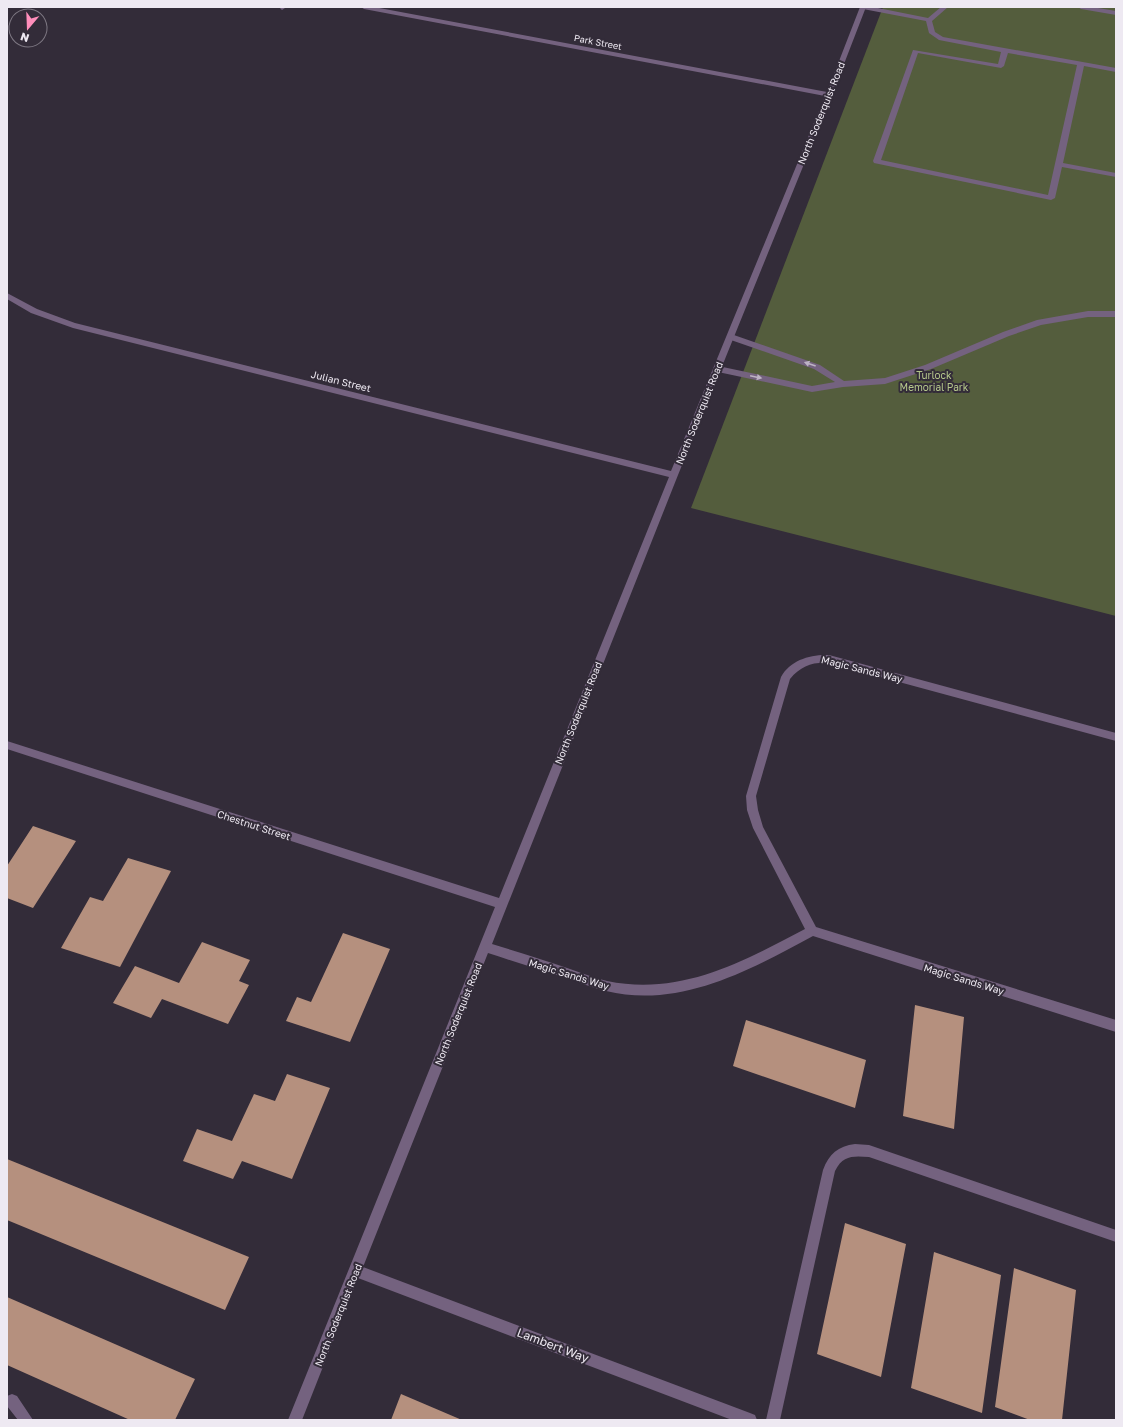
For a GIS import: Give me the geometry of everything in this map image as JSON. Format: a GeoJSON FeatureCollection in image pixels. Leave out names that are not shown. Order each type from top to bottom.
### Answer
{"type":"FeatureCollection","features":[{"type":"Feature","properties":{"kind":"street","name":"Park Street"},"geometry":{"type":"LineString","coordinates":[[364,7],[829,95]]}},
{"type":"Feature","properties":{"kind":"street","name":"North Soderquist Road"},"geometry":{"type":"LineString","coordinates":[[295,1420],[356,1271],[501,904],[829,95],[863,7]]}},
{"type":"Feature","properties":{"kind":"street"},"geometry":{"type":"LineString","coordinates":[[863,7],[929,20]]}},
{"type":"Feature","properties":{"kind":"street"},"geometry":{"type":"LineString","coordinates":[[929,20],[945,7]]}},
{"type":"Feature","properties":{"kind":"street"},"geometry":{"type":"LineString","coordinates":[[1081,7],[1116,13]]}},
{"type":"Feature","properties":{"kind":"street"},"geometry":{"type":"LineString","coordinates":[[929,20],[932,33],[941,39],[1116,70]]}},
{"type":"Feature","properties":{"kind":"street"},"geometry":{"type":"LineString","coordinates":[[1005,51],[1001,66],[915,51],[877,161],[1051,198],[1081,64]]}},
{"type":"Feature","properties":{"kind":"street"},"geometry":{"type":"LineString","coordinates":[[1059,164],[1116,175]]}},
{"type":"Feature","properties":{"kind":"street","name":"Julian Street"},"geometry":{"type":"LineString","coordinates":[[7,296],[34,311],[73,326],[674,475]]}},
{"type":"Feature","properties":{"kind":"street"},"geometry":{"type":"LineString","coordinates":[[718,369],[812,389],[843,384],[885,382],[934,365],[1006,334],[1040,322],[1088,314],[1116,314]]}},
{"type":"Feature","properties":{"kind":"street"},"geometry":{"type":"LineString","coordinates":[[731,337],[817,367],[843,384]]}},
{"type":"Feature","properties":{"kind":"street","name":"Magic Sands Way"},"geometry":{"type":"LineString","coordinates":[[812,931],[754,820],[751,808],[751,796],[786,676],[802,662],[818,658],[829,659],[1116,737]]}},
{"type":"Feature","properties":{"kind":"street","name":"Chestnut Street"},"geometry":{"type":"LineString","coordinates":[[7,745],[501,904]]}},
{"type":"Feature","properties":{"kind":"street","name":"Magic Sands Way"},"geometry":{"type":"LineString","coordinates":[[484,947],[596,983],[625,989],[654,990],[692,985],[715,979],[740,968],[812,931],[1116,1026]]}},
{"type":"Feature","properties":{"kind":"street"},"geometry":{"type":"LineString","coordinates":[[773,1420],[829,1170],[834,1159],[843,1152],[854,1150],[869,1151],[1116,1236]]}},
{"type":"Feature","properties":{"kind":"street","name":"Lambert Way"},"geometry":{"type":"LineString","coordinates":[[356,1271],[750,1420]]}},
{"type":"Feature","properties":{"kind":"street"},"geometry":{"type":"LineString","coordinates":[[12,1401],[26,1420]]}},
{"type":"Feature","properties":{"kind":"green space","name":"Turlock Memorial Park"},"geometry":{"type":"Polygon","coordinates":[[[883,7],[1116,7],[1116,616],[691,508],[883,7]]]}},
{"type":"Feature","properties":{"kind":"building"},"geometry":{"type":"Polygon","coordinates":[[[33,826],[76,841],[33,908],[7,898],[7,866],[33,826]]]}},
{"type":"Feature","properties":{"kind":"building"},"geometry":{"type":"Polygon","coordinates":[[[128,858],[171,871],[120,967],[61,948],[90,897],[103,901],[128,858]]]}},
{"type":"Feature","properties":{"kind":"building"},"geometry":{"type":"Polygon","coordinates":[[[343,933],[390,949],[350,1042],[286,1021],[297,997],[311,1002],[343,933]]]}},
{"type":"Feature","properties":{"kind":"building"},"geometry":{"type":"Polygon","coordinates":[[[202,942],[250,960],[239,981],[249,985],[228,1024],[162,999],[151,1018],[113,1003],[135,966],[179,983],[202,942]]]}},
{"type":"Feature","properties":{"kind":"building"},"geometry":{"type":"Polygon","coordinates":[[[915,1005],[964,1017],[954,1129],[903,1116],[915,1005]]]}},
{"type":"Feature","properties":{"kind":"building"},"geometry":{"type":"Polygon","coordinates":[[[746,1020],[866,1060],[855,1108],[733,1066],[746,1020]]]}},
{"type":"Feature","properties":{"kind":"building"},"geometry":{"type":"Polygon","coordinates":[[[287,1074],[330,1088],[292,1179],[242,1161],[233,1179],[183,1161],[197,1129],[232,1141],[254,1094],[275,1101],[287,1074]]]}},
{"type":"Feature","properties":{"kind":"building"},"geometry":{"type":"Polygon","coordinates":[[[7,1159],[249,1257],[225,1310],[7,1220],[7,1159]]]}},
{"type":"Feature","properties":{"kind":"building"},"geometry":{"type":"Polygon","coordinates":[[[845,1223],[906,1244],[881,1377],[817,1354],[845,1223]]]}},
{"type":"Feature","properties":{"kind":"building"},"geometry":{"type":"Polygon","coordinates":[[[934,1252],[1001,1275],[982,1413],[911,1388],[934,1252]]]}},
{"type":"Feature","properties":{"kind":"building"},"geometry":{"type":"Polygon","coordinates":[[[1014,1268],[1076,1290],[1062,1420],[1030,1420],[995,1407],[1014,1268]]]}},
{"type":"Feature","properties":{"kind":"building"},"geometry":{"type":"Polygon","coordinates":[[[7,1297],[195,1379],[175,1420],[130,1420],[7,1365],[7,1297]]]}},
{"type":"Feature","properties":{"kind":"building"},"geometry":{"type":"Polygon","coordinates":[[[401,1394],[462,1420],[391,1420],[401,1394]]]}}]}
